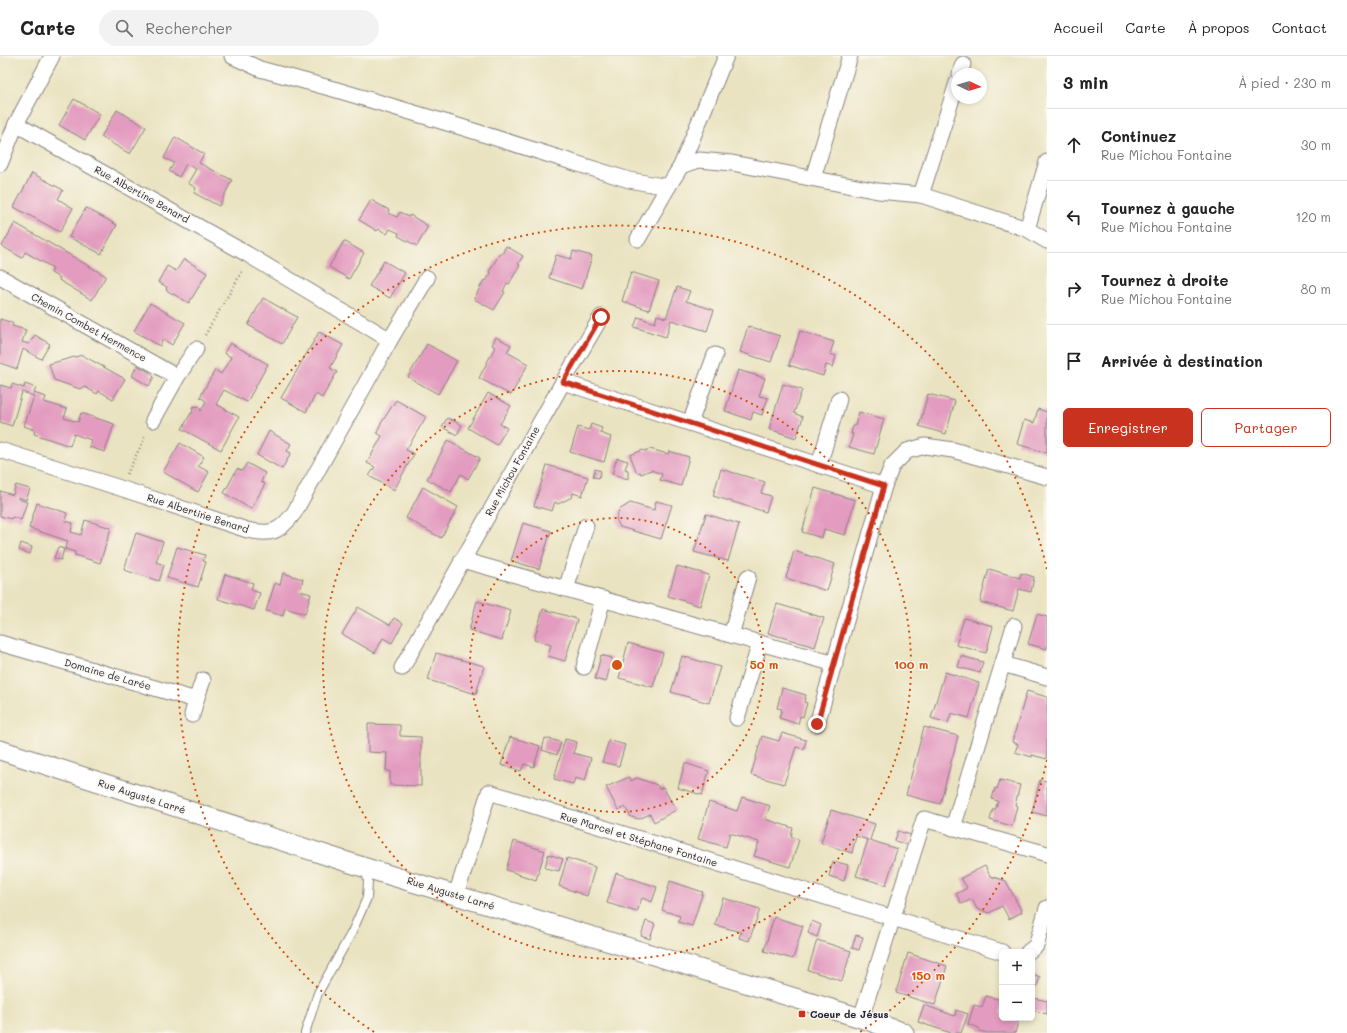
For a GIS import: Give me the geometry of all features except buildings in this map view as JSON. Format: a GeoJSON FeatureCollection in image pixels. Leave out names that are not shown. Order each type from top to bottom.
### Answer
{"type":"FeatureCollection","features":[{"type":"Feature","properties":{"kind":"street"},"geometry":{"type":"LineString","coordinates":[[0,164],[16,124],[52,56]]}},
{"type":"Feature","properties":{"kind":"street"},"geometry":{"type":"LineString","coordinates":[[232,56],[260,69],[461,127],[629,180],[668,187]]}},
{"type":"Feature","properties":{"kind":"street"},"geometry":{"type":"LineString","coordinates":[[638,238],[681,166],[726,56]]}},
{"type":"Feature","properties":{"kind":"street"},"geometry":{"type":"LineString","coordinates":[[814,178],[850,56]]}},
{"type":"Feature","properties":{"kind":"street"},"geometry":{"type":"LineString","coordinates":[[922,195],[951,102]]}},
{"type":"Feature","properties":{"kind":"street","name":"Rue Albertine Benard"},"geometry":{"type":"LineString","coordinates":[[16,124],[251,257],[390,340]]}},
{"type":"Feature","properties":{"kind":"street"},"geometry":{"type":"LineString","coordinates":[[681,166],[699,160],[732,163],[878,191],[922,195],[1027,229],[1047,241]]}},
{"type":"Feature","properties":{"kind":"street"},"geometry":{"type":"LineString","coordinates":[[1027,229],[1047,162]]}},
{"type":"Feature","properties":{"kind":"street","name":"Chemin Combet Hermence"},"geometry":{"type":"LineString","coordinates":[[0,277],[177,377]]}},
{"type":"Feature","properties":{"kind":"street","name":"Rue Albertine Benard"},"geometry":{"type":"LineString","coordinates":[[0,450],[247,530],[273,532],[285,525],[294,513],[390,340],[427,278]]}},
{"type":"Feature","properties":{"kind":"street","name":"Rue Michou Fontaine"},"geometry":{"type":"LineString","coordinates":[[402,668],[601,317]]}},
{"type":"Feature","properties":{"kind":"street"},"geometry":{"type":"LineString","coordinates":[[153,420],[177,377],[196,349]]}},
{"type":"Feature","properties":{"kind":"street"},"geometry":{"type":"LineString","coordinates":[[690,423],[715,355]]}},
{"type":"Feature","properties":{"kind":"street"},"geometry":{"type":"LineString","coordinates":[[563,382],[884,486]]}},
{"type":"Feature","properties":{"kind":"street"},"geometry":{"type":"LineString","coordinates":[[819,465],[839,399]]}},
{"type":"Feature","properties":{"kind":"street"},"geometry":{"type":"LineString","coordinates":[[817,724],[884,486],[892,466],[907,451],[925,446],[953,450],[1047,477]]}},
{"type":"Feature","properties":{"kind":"street"},"geometry":{"type":"LineString","coordinates":[[566,589],[586,526]]}},
{"type":"Feature","properties":{"kind":"street"},"geometry":{"type":"LineString","coordinates":[[462,560],[835,664]]}},
{"type":"Feature","properties":{"kind":"street"},"geometry":{"type":"LineString","coordinates":[[731,635],[748,577]]}},
{"type":"Feature","properties":{"kind":"street"},"geometry":{"type":"LineString","coordinates":[[584,668],[603,599]]}},
{"type":"Feature","properties":{"kind":"street"},"geometry":{"type":"LineString","coordinates":[[953,828],[1014,626]]}},
{"type":"Feature","properties":{"kind":"street","name":"Domaine de Larée"},"geometry":{"type":"LineString","coordinates":[[0,643],[196,700]]}},
{"type":"Feature","properties":{"kind":"street"},"geometry":{"type":"LineString","coordinates":[[737,718],[760,643]]}},
{"type":"Feature","properties":{"kind":"street"},"geometry":{"type":"LineString","coordinates":[[1003,664],[1047,678]]}},
{"type":"Feature","properties":{"kind":"street"},"geometry":{"type":"LineString","coordinates":[[192,716],[203,680]]}},
{"type":"Feature","properties":{"kind":"street","name":"Rue Auguste Larré"},"geometry":{"type":"LineString","coordinates":[[0,750],[366,868],[861,1018],[904,1033]]}},
{"type":"Feature","properties":{"kind":"street","name":"Rue Marcel et Stéphane Fontaine"},"geometry":{"type":"LineString","coordinates":[[456,895],[489,792],[999,951]]}},
{"type":"Feature","properties":{"kind":"street"},"geometry":{"type":"LineString","coordinates":[[861,1018],[924,819],[1047,854]]}},
{"type":"Feature","properties":{"kind":"street"},"geometry":{"type":"LineString","coordinates":[[1037,949],[1047,908]]}},
{"type":"Feature","properties":{"kind":"lane"},"geometry":{"type":"LineString","coordinates":[[305,1033],[318,993],[352,932],[367,898],[368,881],[366,868]]}},
{"type":"Feature","properties":{"kind":"path"},"geometry":{"type":"LineString","coordinates":[[196,349],[251,257]]}},
{"type":"Feature","properties":{"kind":"path"},"geometry":{"type":"LineString","coordinates":[[120,488],[153,420]]}},
{"type":"Feature","properties":{"kind":"place","name":"Coeur de Jésus"},"geometry":{"type":"Point","coordinates":[802,1014]}},
{"type":"Feature","properties":{"kind":"route"},"geometry":{"type":"LineString","coordinates":[[601,317],[563,382],[884,486],[817,724]]}}]}
